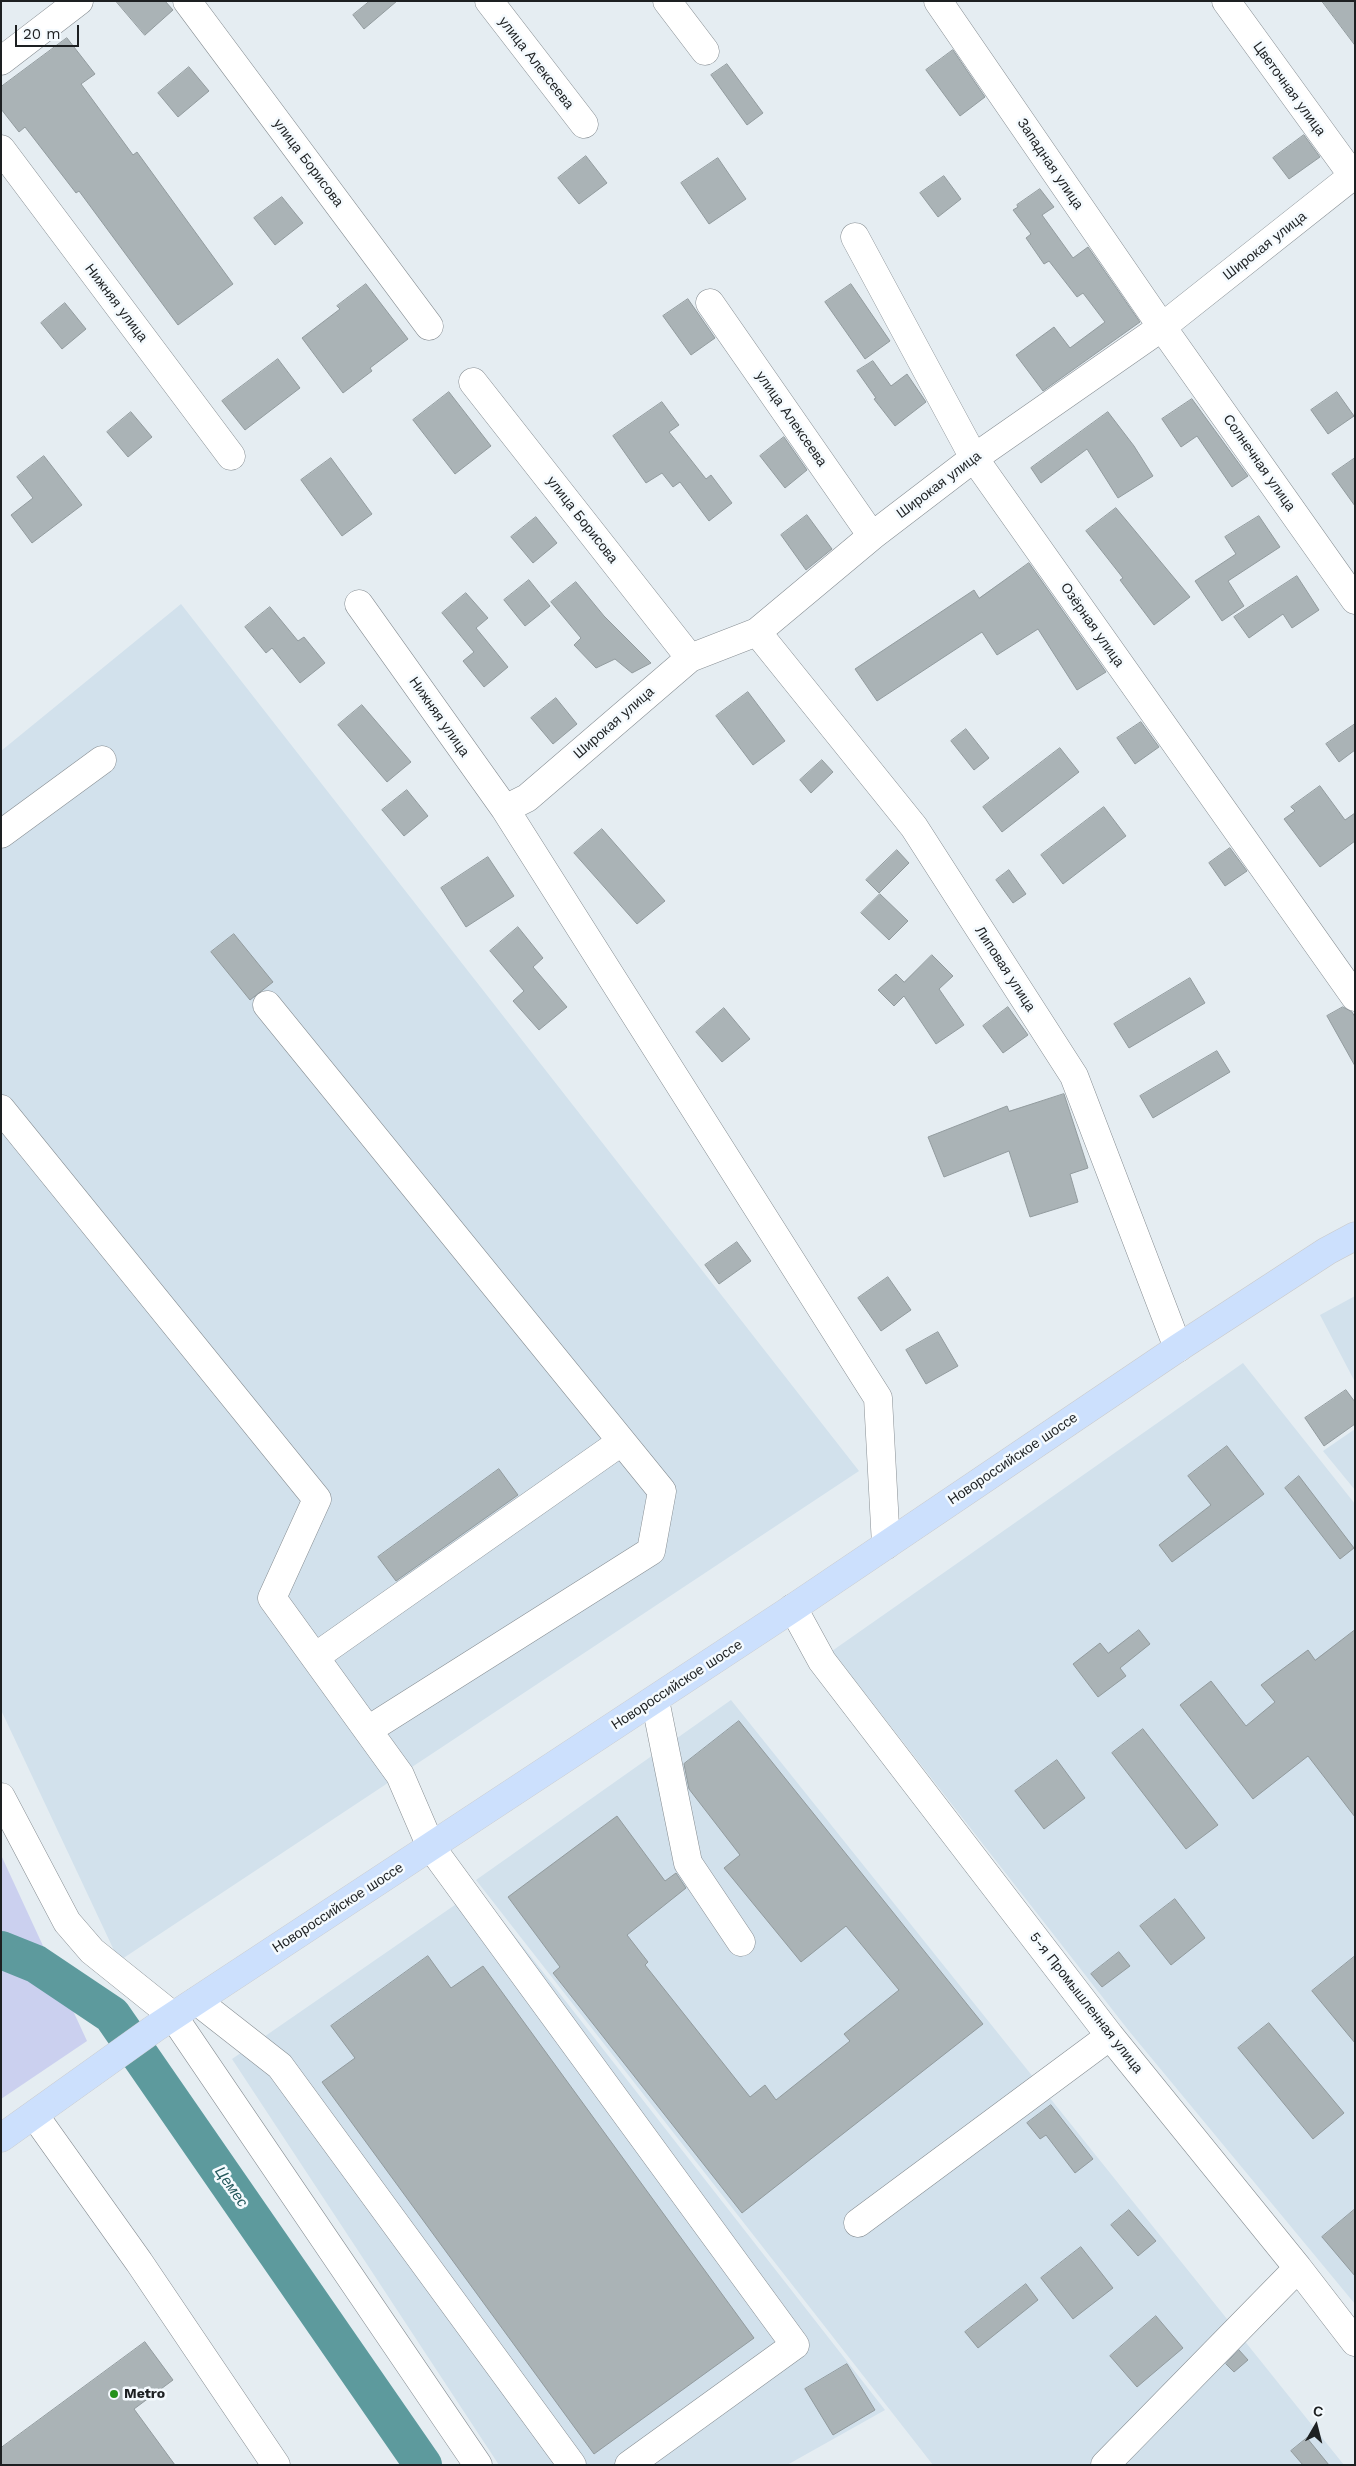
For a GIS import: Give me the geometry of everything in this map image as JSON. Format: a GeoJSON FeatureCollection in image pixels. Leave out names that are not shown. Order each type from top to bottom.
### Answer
{"type":"FeatureCollection","features":[{"type":"Feature","properties":{"kind":"main road","name":"Новороссийское шоссе"},"geometry":{"type":"LineString","coordinates":[[1,2138],[35,2116],[164,2022],[655,1700],[1178,1348],[1326,1251],[1355,1236]]}},
{"type":"Feature","properties":{"kind":"street"},"geometry":{"type":"LineString","coordinates":[[1,61],[79,1]]}},
{"type":"Feature","properties":{"kind":"street","name":"улица Борисова"},"geometry":{"type":"LineString","coordinates":[[187,1],[429,326]]}},
{"type":"Feature","properties":{"kind":"street","name":"улица Алексеева"},"geometry":{"type":"LineString","coordinates":[[489,1],[584,124]]}},
{"type":"Feature","properties":{"kind":"street"},"geometry":{"type":"LineString","coordinates":[[667,1],[705,51]]}},
{"type":"Feature","properties":{"kind":"street","name":"Западная улица"},"geometry":{"type":"LineString","coordinates":[[938,1],[1162,327]]}},
{"type":"Feature","properties":{"kind":"street","name":"Цветочная улица"},"geometry":{"type":"LineString","coordinates":[[1226,1],[1354,175]]}},
{"type":"Feature","properties":{"kind":"street","name":"Нижняя улица"},"geometry":{"type":"LineString","coordinates":[[1,149],[231,456]]}},
{"type":"Feature","properties":{"kind":"street","name":"Широкая улица"},"geometry":{"type":"LineString","coordinates":[[516,803],[690,658],[757,632],[872,536],[974,458],[1162,327],[1354,175]]}},
{"type":"Feature","properties":{"kind":"street","name":"Озёрная улица"},"geometry":{"type":"LineString","coordinates":[[855,237],[974,458],[1355,996]]}},
{"type":"Feature","properties":{"kind":"street","name":"улица Алексеева"},"geometry":{"type":"LineString","coordinates":[[710,303],[872,536]]}},
{"type":"Feature","properties":{"kind":"street","name":"Солнечная улица"},"geometry":{"type":"LineString","coordinates":[[1162,327],[1355,600]]}},
{"type":"Feature","properties":{"kind":"street","name":"улица Борисова"},"geometry":{"type":"LineString","coordinates":[[473,382],[690,658]]}},
{"type":"Feature","properties":{"kind":"street","name":"Нижняя улица"},"geometry":{"type":"LineString","coordinates":[[359,604],[516,803],[878,1398],[886,1545]]}},
{"type":"Feature","properties":{"kind":"street","name":"Липовая улица"},"geometry":{"type":"LineString","coordinates":[[757,632],[914,827],[1074,1076],[1178,1348]]}},
{"type":"Feature","properties":{"kind":"street"},"geometry":{"type":"LineString","coordinates":[[1,834],[102,760]]}},
{"type":"Feature","properties":{"kind":"street"},"geometry":{"type":"LineString","coordinates":[[267,1005],[662,1490],[651,1551],[368,1730]]}},
{"type":"Feature","properties":{"kind":"street"},"geometry":{"type":"LineString","coordinates":[[1,1109],[317,1498],[272,1598],[400,1775],[431,1847],[795,2345],[630,2465]]}},
{"type":"Feature","properties":{"kind":"street"},"geometry":{"type":"LineString","coordinates":[[315,1657],[621,1442]]}},
{"type":"Feature","properties":{"kind":"street","name":"5-я Промышленная улица"},"geometry":{"type":"LineString","coordinates":[[793,1608],[822,1661],[1110,2036],[1298,2268],[1355,2342]]}},
{"type":"Feature","properties":{"kind":"street"},"geometry":{"type":"LineString","coordinates":[[655,1700],[688,1863],[741,1942]]}},
{"type":"Feature","properties":{"kind":"street"},"geometry":{"type":"LineString","coordinates":[[1,1797],[67,1922],[92,1951],[164,2022],[478,2465]]}},
{"type":"Feature","properties":{"kind":"street"},"geometry":{"type":"LineString","coordinates":[[197,2001],[280,2066],[572,2465]]}},
{"type":"Feature","properties":{"kind":"street"},"geometry":{"type":"LineString","coordinates":[[858,2223],[1110,2036]]}},
{"type":"Feature","properties":{"kind":"street"},"geometry":{"type":"LineString","coordinates":[[35,2116],[139,2262],[276,2465]]}},
{"type":"Feature","properties":{"kind":"street"},"geometry":{"type":"LineString","coordinates":[[1105,2465],[1298,2268]]}},
{"type":"Feature","properties":{"kind":"shaded area"},"geometry":{"type":"Polygon","coordinates":[[[181,604],[859,1471],[119,1961],[1,1710],[1,751],[181,604]]]}},
{"type":"Feature","properties":{"kind":"shaded area"},"geometry":{"type":"Polygon","coordinates":[[[1355,1296],[1355,1382],[1320,1315],[1355,1296]]]}},
{"type":"Feature","properties":{"kind":"shaded area"},"geometry":{"type":"Polygon","coordinates":[[[1243,1363],[1355,1504],[1355,2304],[1129,2031],[832,1651],[1243,1363]]]}},
{"type":"Feature","properties":{"kind":"shaded area"},"geometry":{"type":"Polygon","coordinates":[[[1355,1429],[1355,1490],[1323,1451],[1355,1429]]]}},
{"type":"Feature","properties":{"kind":"shaded area"},"geometry":{"type":"Polygon","coordinates":[[[731,1700],[1344,2465],[933,2465],[476,1880],[731,1700]]]}},
{"type":"Feature","properties":{"kind":"shaded area"},"geometry":{"type":"Polygon","coordinates":[[[1,1855],[87,2041],[1,2099],[1,1855]]]}},
{"type":"Feature","properties":{"kind":"shaded area"},"geometry":{"type":"Polygon","coordinates":[[[478,1889],[885,2410],[787,2465],[499,2465],[232,2059],[478,1889]]]}},
{"type":"Feature","properties":{"kind":"building"},"geometry":{"type":"Polygon","coordinates":[[[116,1],[165,1],[173,10],[145,35],[116,1]]]}},
{"type":"Feature","properties":{"kind":"building"},"geometry":{"type":"Polygon","coordinates":[[[370,1],[397,1],[364,29],[353,15],[370,1]]]}},
{"type":"Feature","properties":{"kind":"building"},"geometry":{"type":"Polygon","coordinates":[[[1322,1],[1355,1],[1355,45],[1322,1]]]}},
{"type":"Feature","properties":{"kind":"building"},"geometry":{"type":"Polygon","coordinates":[[[67,38],[95,74],[81,84],[133,155],[137,152],[233,284],[178,325],[79,191],[76,193],[25,127],[19,132],[1,109],[1,87],[67,38]]]}},
{"type":"Feature","properties":{"kind":"building"},"geometry":{"type":"Polygon","coordinates":[[[953,50],[985,97],[960,116],[926,70],[953,50]]]}},
{"type":"Feature","properties":{"kind":"building"},"geometry":{"type":"Polygon","coordinates":[[[727,64],[763,113],[747,125],[711,75],[727,64]]]}},
{"type":"Feature","properties":{"kind":"building"},"geometry":{"type":"Polygon","coordinates":[[[189,67],[209,91],[178,117],[158,93],[189,67]]]}},
{"type":"Feature","properties":{"kind":"building"},"geometry":{"type":"Polygon","coordinates":[[[1304,135],[1320,157],[1289,179],[1273,158],[1304,135]]]}},
{"type":"Feature","properties":{"kind":"building"},"geometry":{"type":"Polygon","coordinates":[[[586,156],[607,183],[579,204],[558,178],[586,156]]]}},
{"type":"Feature","properties":{"kind":"building"},"geometry":{"type":"Polygon","coordinates":[[[718,158],[746,199],[709,224],[681,183],[718,158]]]}},
{"type":"Feature","properties":{"kind":"building"},"geometry":{"type":"Polygon","coordinates":[[[944,176],[961,199],[938,217],[920,193],[944,176]]]}},
{"type":"Feature","properties":{"kind":"building"},"geometry":{"type":"Polygon","coordinates":[[[1040,189],[1054,207],[1042,215],[1073,258],[1088,247],[1140,322],[1043,391],[1016,355],[1054,327],[1070,348],[1105,322],[1083,293],[1077,297],[1049,261],[1044,264],[1026,238],[1031,234],[1013,210],[1040,189]]]}},
{"type":"Feature","properties":{"kind":"building"},"geometry":{"type":"Polygon","coordinates":[[[282,197],[303,223],[275,245],[254,218],[282,197]]]}},
{"type":"Feature","properties":{"kind":"building"},"geometry":{"type":"Polygon","coordinates":[[[366,284],[408,339],[370,368],[372,371],[343,393],[302,338],[340,309],[337,306],[366,284]]]}},
{"type":"Feature","properties":{"kind":"building"},"geometry":{"type":"Polygon","coordinates":[[[851,284],[890,341],[865,359],[825,302],[851,284]]]}},
{"type":"Feature","properties":{"kind":"building"},"geometry":{"type":"Polygon","coordinates":[[[688,299],[715,338],[691,355],[663,316],[688,299]]]}},
{"type":"Feature","properties":{"kind":"building"},"geometry":{"type":"Polygon","coordinates":[[[65,303],[86,329],[62,349],[41,323],[65,303]]]}},
{"type":"Feature","properties":{"kind":"building"},"geometry":{"type":"Polygon","coordinates":[[[278,359],[300,388],[245,430],[222,401],[278,359]]]}},
{"type":"Feature","properties":{"kind":"building"},"geometry":{"type":"Polygon","coordinates":[[[873,361],[891,386],[907,374],[926,402],[895,426],[874,399],[876,398],[857,371],[873,361]]]}},
{"type":"Feature","properties":{"kind":"building"},"geometry":{"type":"Polygon","coordinates":[[[449,392],[491,446],[455,474],[413,420],[449,392]]]}},
{"type":"Feature","properties":{"kind":"building"},"geometry":{"type":"Polygon","coordinates":[[[1337,392],[1354,416],[1328,434],[1311,410],[1337,392]]]}},
{"type":"Feature","properties":{"kind":"building"},"geometry":{"type":"Polygon","coordinates":[[[1192,399],[1248,476],[1232,487],[1197,436],[1181,447],[1162,419],[1192,399]]]}},
{"type":"Feature","properties":{"kind":"building"},"geometry":{"type":"Polygon","coordinates":[[[662,402],[679,425],[669,432],[706,479],[711,475],[732,503],[709,521],[680,482],[673,487],[662,473],[646,483],[613,436],[662,402]]]}},
{"type":"Feature","properties":{"kind":"building"},"geometry":{"type":"Polygon","coordinates":[[[131,412],[152,437],[128,457],[107,432],[131,412]]]}},
{"type":"Feature","properties":{"kind":"building"},"geometry":{"type":"Polygon","coordinates":[[[1108,412],[1134,446],[1153,476],[1118,498],[1087,449],[1041,483],[1031,468],[1108,412]]]}},
{"type":"Feature","properties":{"kind":"building"},"geometry":{"type":"Polygon","coordinates":[[[784,437],[807,470],[785,488],[760,456],[784,437]]]}},
{"type":"Feature","properties":{"kind":"building"},"geometry":{"type":"Polygon","coordinates":[[[44,456],[82,505],[32,543],[11,515],[33,498],[17,477],[44,456]]]}},
{"type":"Feature","properties":{"kind":"building"},"geometry":{"type":"Polygon","coordinates":[[[331,458],[372,514],[342,536],[301,480],[331,458]]]}},
{"type":"Feature","properties":{"kind":"building"},"geometry":{"type":"Polygon","coordinates":[[[1355,458],[1355,506],[1332,474],[1355,458]]]}},
{"type":"Feature","properties":{"kind":"building"},"geometry":{"type":"Polygon","coordinates":[[[1116,508],[1190,597],[1154,625],[1120,580],[1123,578],[1086,531],[1116,508]]]}},
{"type":"Feature","properties":{"kind":"building"},"geometry":{"type":"Polygon","coordinates":[[[807,515],[832,549],[806,570],[781,535],[807,515]]]}},
{"type":"Feature","properties":{"kind":"building"},"geometry":{"type":"Polygon","coordinates":[[[1259,516],[1280,547],[1228,581],[1244,606],[1222,621],[1195,581],[1236,554],[1225,537],[1259,516]]]}},
{"type":"Feature","properties":{"kind":"building"},"geometry":{"type":"Polygon","coordinates":[[[536,517],[557,543],[533,563],[511,537],[536,517]]]}},
{"type":"Feature","properties":{"kind":"building"},"geometry":{"type":"Polygon","coordinates":[[[1029,563],[1106,672],[1077,690],[1038,629],[997,655],[982,632],[877,701],[855,669],[974,590],[979,598],[1029,563]]]}},
{"type":"Feature","properties":{"kind":"building"},"geometry":{"type":"Polygon","coordinates":[[[1297,576],[1319,610],[1292,628],[1283,614],[1249,638],[1234,617],[1297,576]]]}},
{"type":"Feature","properties":{"kind":"building"},"geometry":{"type":"Polygon","coordinates":[[[529,580],[550,606],[525,626],[504,600],[529,580]]]}},
{"type":"Feature","properties":{"kind":"building"},"geometry":{"type":"Polygon","coordinates":[[[576,582],[604,616],[651,663],[632,673],[615,659],[596,668],[574,645],[581,638],[551,602],[576,582]]]}},
{"type":"Feature","properties":{"kind":"building"},"geometry":{"type":"Polygon","coordinates":[[[466,593],[488,618],[476,628],[508,667],[484,687],[463,661],[474,652],[442,613],[466,593]]]}},
{"type":"Feature","properties":{"kind":"building"},"geometry":{"type":"Polygon","coordinates":[[[270,607],[298,641],[304,637],[325,663],[300,683],[272,648],[266,653],[245,627],[270,607]]]}},
{"type":"Feature","properties":{"kind":"building"},"geometry":{"type":"Polygon","coordinates":[[[748,692],[785,741],[753,765],[716,716],[748,692]]]}},
{"type":"Feature","properties":{"kind":"building"},"geometry":{"type":"Polygon","coordinates":[[[556,698],[577,724],[553,744],[531,718],[556,698]]]}},
{"type":"Feature","properties":{"kind":"building"},"geometry":{"type":"Polygon","coordinates":[[[362,705],[411,762],[387,782],[338,725],[362,705]]]}},
{"type":"Feature","properties":{"kind":"building"},"geometry":{"type":"Polygon","coordinates":[[[1141,722],[1159,747],[1135,764],[1117,738],[1141,722]]]}},
{"type":"Feature","properties":{"kind":"building"},"geometry":{"type":"Polygon","coordinates":[[[1355,724],[1355,750],[1339,762],[1326,744],[1355,724]]]}},
{"type":"Feature","properties":{"kind":"building"},"geometry":{"type":"Polygon","coordinates":[[[966,729],[989,758],[974,770],[951,741],[966,729]]]}},
{"type":"Feature","properties":{"kind":"building"},"geometry":{"type":"Polygon","coordinates":[[[1060,748],[1079,772],[1002,832],[983,807],[1060,748]]]}},
{"type":"Feature","properties":{"kind":"building"},"geometry":{"type":"Polygon","coordinates":[[[822,760],[833,772],[811,793],[800,780],[822,760]]]}},
{"type":"Feature","properties":{"kind":"building"},"geometry":{"type":"Polygon","coordinates":[[[1320,786],[1345,820],[1355,813],[1355,841],[1320,867],[1284,819],[1295,811],[1291,807],[1320,786]]]}},
{"type":"Feature","properties":{"kind":"building"},"geometry":{"type":"Polygon","coordinates":[[[407,790],[428,816],[404,836],[382,810],[407,790]]]}},
{"type":"Feature","properties":{"kind":"building"},"geometry":{"type":"Polygon","coordinates":[[[1104,807],[1126,836],[1063,884],[1041,855],[1104,807]]]}},
{"type":"Feature","properties":{"kind":"building"},"geometry":{"type":"Polygon","coordinates":[[[602,829],[665,901],[637,924],[574,853],[602,829]]]}},
{"type":"Feature","properties":{"kind":"building"},"geometry":{"type":"Polygon","coordinates":[[[1230,848],[1247,871],[1225,886],[1209,863],[1230,848]]]}},
{"type":"Feature","properties":{"kind":"building"},"geometry":{"type":"Polygon","coordinates":[[[897,850],[909,863],[879,893],[866,880],[897,850]]]}},
{"type":"Feature","properties":{"kind":"building"},"geometry":{"type":"Polygon","coordinates":[[[488,857],[514,896],[466,927],[441,888],[488,857]]]}},
{"type":"Feature","properties":{"kind":"building"},"geometry":{"type":"Polygon","coordinates":[[[1009,870],[1026,894],[1013,903],[996,880],[1009,870]]]}},
{"type":"Feature","properties":{"kind":"building"},"geometry":{"type":"Polygon","coordinates":[[[880,894],[908,921],[889,940],[861,913],[880,894]]]}},
{"type":"Feature","properties":{"kind":"building"},"geometry":{"type":"Polygon","coordinates":[[[518,927],[543,958],[533,967],[567,1007],[539,1030],[513,1001],[524,991],[490,951],[518,927]]]}},
{"type":"Feature","properties":{"kind":"building"},"geometry":{"type":"Polygon","coordinates":[[[234,934],[273,982],[250,1000],[211,952],[234,934]]]}},
{"type":"Feature","properties":{"kind":"building"},"geometry":{"type":"Polygon","coordinates":[[[932,955],[953,976],[939,989],[964,1025],[936,1044],[904,996],[894,1006],[878,990],[896,974],[904,982],[932,955]]]}},
{"type":"Feature","properties":{"kind":"building"},"geometry":{"type":"Polygon","coordinates":[[[1190,978],[1205,1003],[1129,1048],[1114,1024],[1190,978]]]}},
{"type":"Feature","properties":{"kind":"building"},"geometry":{"type":"Polygon","coordinates":[[[1008,1007],[1028,1035],[1003,1053],[983,1026],[1008,1007]]]}},
{"type":"Feature","properties":{"kind":"building"},"geometry":{"type":"Polygon","coordinates":[[[1343,1007],[1352,1012],[1355,1017],[1355,1066],[1327,1016],[1343,1007]]]}},
{"type":"Feature","properties":{"kind":"building"},"geometry":{"type":"Polygon","coordinates":[[[724,1008],[750,1039],[722,1062],[696,1032],[724,1008]]]}},
{"type":"Feature","properties":{"kind":"building"},"geometry":{"type":"Polygon","coordinates":[[[1217,1051],[1230,1072],[1153,1118],[1140,1096],[1217,1051]]]}},
{"type":"Feature","properties":{"kind":"building"},"geometry":{"type":"Polygon","coordinates":[[[1064,1094],[1088,1168],[1070,1174],[1078,1202],[1030,1217],[1009,1151],[944,1177],[928,1137],[1007,1106],[1009,1111],[1064,1094]]]}},
{"type":"Feature","properties":{"kind":"building"},"geometry":{"type":"Polygon","coordinates":[[[737,1242],[751,1261],[719,1284],[705,1265],[737,1242]]]}},
{"type":"Feature","properties":{"kind":"building"},"geometry":{"type":"Polygon","coordinates":[[[888,1277],[911,1310],[881,1331],[858,1298],[888,1277]]]}},
{"type":"Feature","properties":{"kind":"building"},"geometry":{"type":"Polygon","coordinates":[[[938,1332],[958,1366],[926,1384],[906,1350],[938,1332]]]}},
{"type":"Feature","properties":{"kind":"building"},"geometry":{"type":"Polygon","coordinates":[[[1346,1390],[1355,1402],[1355,1424],[1324,1446],[1305,1418],[1346,1390]]]}},
{"type":"Feature","properties":{"kind":"building"},"geometry":{"type":"Polygon","coordinates":[[[1227,1446],[1264,1494],[1172,1562],[1159,1545],[1211,1505],[1188,1476],[1227,1446]]]}},
{"type":"Feature","properties":{"kind":"building"},"geometry":{"type":"Polygon","coordinates":[[[499,1469],[518,1495],[396,1581],[378,1557],[499,1469]]]}},
{"type":"Feature","properties":{"kind":"building"},"geometry":{"type":"Polygon","coordinates":[[[1299,1476],[1354,1548],[1340,1559],[1285,1488],[1299,1476]]]}},
{"type":"Feature","properties":{"kind":"building"},"geometry":{"type":"Polygon","coordinates":[[[1139,1630],[1150,1644],[1120,1668],[1126,1676],[1098,1697],[1073,1664],[1100,1643],[1108,1653],[1139,1630]]]}},
{"type":"Feature","properties":{"kind":"building"},"geometry":{"type":"Polygon","coordinates":[[[1355,1630],[1355,1817],[1308,1756],[1253,1799],[1180,1705],[1211,1681],[1246,1726],[1275,1702],[1261,1685],[1308,1650],[1315,1660],[1355,1630]]]}},
{"type":"Feature","properties":{"kind":"building"},"geometry":{"type":"Polygon","coordinates":[[[739,1721],[983,2024],[742,2213],[553,1973],[560,1967],[508,1897],[617,1816],[665,1881],[676,1873],[686,1888],[627,1935],[648,1962],[645,1965],[750,2097],[765,2085],[776,2100],[850,2041],[844,2034],[899,1990],[846,1926],[801,1962],[724,1868],[740,1855],[689,1789],[684,1764],[739,1721]]]}},
{"type":"Feature","properties":{"kind":"building"},"geometry":{"type":"Polygon","coordinates":[[[1143,1729],[1218,1825],[1186,1849],[1112,1753],[1143,1729]]]}},
{"type":"Feature","properties":{"kind":"building"},"geometry":{"type":"Polygon","coordinates":[[[1057,1760],[1085,1798],[1044,1829],[1015,1791],[1057,1760]]]}},
{"type":"Feature","properties":{"kind":"building"},"geometry":{"type":"Polygon","coordinates":[[[1175,1899],[1205,1938],[1171,1965],[1140,1926],[1175,1899]]]}},
{"type":"Feature","properties":{"kind":"building"},"geometry":{"type":"Polygon","coordinates":[[[1119,1952],[1130,1966],[1102,1987],[1091,1974],[1119,1952]]]}},
{"type":"Feature","properties":{"kind":"building"},"geometry":{"type":"Polygon","coordinates":[[[428,1956],[451,1988],[483,1966],[754,2338],[594,2454],[322,2082],[355,2058],[331,2026],[428,1956]]]}},
{"type":"Feature","properties":{"kind":"building"},"geometry":{"type":"Polygon","coordinates":[[[1355,1956],[1355,2043],[1312,1991],[1355,1956]]]}},
{"type":"Feature","properties":{"kind":"building"},"geometry":{"type":"Polygon","coordinates":[[[1269,2023],[1344,2113],[1313,2139],[1238,2048],[1269,2023]]]}},
{"type":"Feature","properties":{"kind":"building"},"geometry":{"type":"Polygon","coordinates":[[[1051,2105],[1093,2159],[1075,2173],[1046,2135],[1040,2139],[1027,2123],[1051,2105]]]}},
{"type":"Feature","properties":{"kind":"building"},"geometry":{"type":"Polygon","coordinates":[[[1355,2209],[1355,2276],[1322,2237],[1355,2209]]]}},
{"type":"Feature","properties":{"kind":"building"},"geometry":{"type":"Polygon","coordinates":[[[1129,2210],[1156,2241],[1138,2256],[1111,2225],[1129,2210]]]}},
{"type":"Feature","properties":{"kind":"building"},"geometry":{"type":"Polygon","coordinates":[[[1081,2247],[1113,2288],[1073,2319],[1041,2278],[1081,2247]]]}},
{"type":"Feature","properties":{"kind":"building"},"geometry":{"type":"Polygon","coordinates":[[[1026,2284],[1038,2300],[978,2348],[965,2332],[1026,2284]]]}},
{"type":"Feature","properties":{"kind":"building"},"geometry":{"type":"Polygon","coordinates":[[[1156,2316],[1183,2348],[1137,2387],[1110,2356],[1156,2316]]]}},
{"type":"Feature","properties":{"kind":"building","name":"Metro"},"geometry":{"type":"Polygon","coordinates":[[[145,2342],[173,2380],[134,2409],[175,2465],[1,2465],[1,2448],[145,2342]]]}},
{"type":"Feature","properties":{"kind":"building"},"geometry":{"type":"Polygon","coordinates":[[[1239,2350],[1248,2360],[1234,2372],[1226,2364],[1239,2350]]]}},
{"type":"Feature","properties":{"kind":"building"},"geometry":{"type":"Polygon","coordinates":[[[847,2364],[875,2410],[833,2435],[805,2389],[847,2364]]]}},
{"type":"Feature","properties":{"kind":"building"},"geometry":{"type":"Polygon","coordinates":[[[1307,2438],[1329,2465],[1303,2465],[1291,2451],[1307,2438]]]}},
{"type":"Feature","properties":{"kind":"waterway","name":"Цемес"},"geometry":{"type":"LineString","coordinates":[[1,1950],[36,1964],[112,2015],[423,2465]]}},
{"type":"Feature","properties":{"kind":"place","name":"Metro"},"geometry":{"type":"Point","coordinates":[114,2394]}}]}
